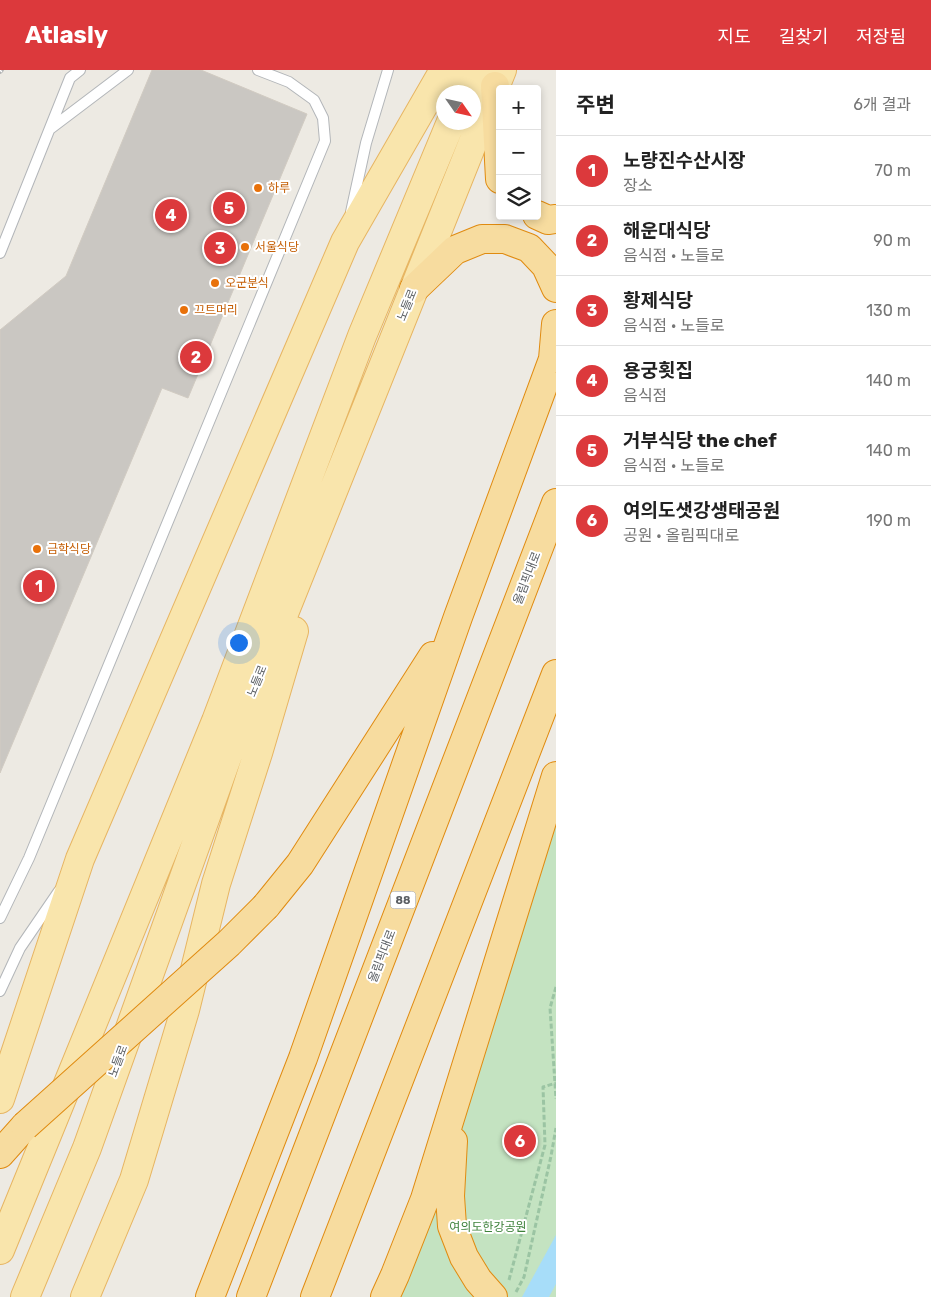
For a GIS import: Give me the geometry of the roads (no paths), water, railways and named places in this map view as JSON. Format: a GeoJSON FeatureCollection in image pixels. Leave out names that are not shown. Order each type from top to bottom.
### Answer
{"type":"FeatureCollection","features":[{"type":"Feature","properties":{"kind":"highway"},"geometry":{"type":"LineString","coordinates":[[498,78],[500,175]]}},
{"type":"Feature","properties":{"kind":"highway"},"geometry":{"type":"LineString","coordinates":[[541,217],[548,220],[556,219]]}},
{"type":"Feature","properties":{"kind":"highway"},"geometry":{"type":"LineString","coordinates":[[414,289],[455,250],[482,239],[505,239],[529,248],[546,266],[556,288]]}},
{"type":"Feature","properties":{"kind":"highway"},"geometry":{"type":"LineString","coordinates":[[210,1297],[303,1058],[458,617],[554,355],[556,324]]}},
{"type":"Feature","properties":{"kind":"highway","name":"올림픽대로"},"geometry":{"type":"LineString","coordinates":[[251,1297],[556,503]]}},
{"type":"Feature","properties":{"kind":"highway"},"geometry":{"type":"LineString","coordinates":[[0,1154],[25,1126],[229,943],[266,906],[300,864],[458,617]]}},
{"type":"Feature","properties":{"kind":"highway"},"geometry":{"type":"LineString","coordinates":[[315,1297],[556,674]]}},
{"type":"Feature","properties":{"kind":"highway"},"geometry":{"type":"LineString","coordinates":[[385,1297],[425,1199],[556,776]]}},
{"type":"Feature","properties":{"kind":"highway"},"geometry":{"type":"LineString","coordinates":[[453,1110],[454,1150],[450,1196],[452,1226],[464,1258],[478,1280],[500,1292]]}},
{"type":"Feature","properties":{"kind":"main road"},"geometry":{"type":"LineString","coordinates":[[0,1099],[80,859],[345,242],[444,70]]}},
{"type":"Feature","properties":{"kind":"main road"},"geometry":{"type":"LineString","coordinates":[[466,85],[473,70]]}},
{"type":"Feature","properties":{"kind":"main road","name":"노들로"},"geometry":{"type":"LineString","coordinates":[[25,1297],[87,1148],[234,738],[498,78]]}},
{"type":"Feature","properties":{"kind":"main road","name":"노들로"},"geometry":{"type":"LineString","coordinates":[[0,1250],[216,721],[362,336],[448,130]]}},
{"type":"Feature","properties":{"kind":"main road"},"geometry":{"type":"LineString","coordinates":[[85,1297],[134,1180],[185,1010],[216,884],[258,753],[341,472]]}},
{"type":"Feature","properties":{"kind":"lane"},"geometry":{"type":"LineString","coordinates":[[0,253],[70,78],[80,70]]}},
{"type":"Feature","properties":{"kind":"lane"},"geometry":{"type":"LineString","coordinates":[[49,130],[128,70]]}},
{"type":"Feature","properties":{"kind":"lane"},"geometry":{"type":"LineString","coordinates":[[0,918],[29,858],[325,141],[323,118],[314,100],[289,82],[258,70]]}},
{"type":"Feature","properties":{"kind":"lane"},"geometry":{"type":"LineString","coordinates":[[345,242],[366,143],[388,70]]}},
{"type":"Feature","properties":{"kind":"lane"},"geometry":{"type":"LineString","coordinates":[[0,991],[20,948],[80,859]]}},
{"type":"Feature","properties":{"kind":"water"},"geometry":{"type":"Polygon","coordinates":[[[556,1235],[556,1284],[549,1297],[522,1297],[556,1235]]]}},
{"type":"Feature","properties":{"kind":"place","name":"하루"},"geometry":{"type":"Point","coordinates":[258,188]}},
{"type":"Feature","properties":{"kind":"place","name":"거부식당 the chef"},"geometry":{"type":"Point","coordinates":[229,208]}},
{"type":"Feature","properties":{"kind":"place","name":"용궁횟집"},"geometry":{"type":"Point","coordinates":[171,215]}},
{"type":"Feature","properties":{"kind":"place","name":"서울식당"},"geometry":{"type":"Point","coordinates":[245,247]}},
{"type":"Feature","properties":{"kind":"place","name":"황제식당"},"geometry":{"type":"Point","coordinates":[220,248]}},
{"type":"Feature","properties":{"kind":"place","name":"오군분식"},"geometry":{"type":"Point","coordinates":[215,283]}},
{"type":"Feature","properties":{"kind":"place","name":"끄트머리"},"geometry":{"type":"Point","coordinates":[184,310]}},
{"type":"Feature","properties":{"kind":"place","name":"해운대식당"},"geometry":{"type":"Point","coordinates":[196,357]}},
{"type":"Feature","properties":{"kind":"place","name":"금학식당"},"geometry":{"type":"Point","coordinates":[37,549]}},
{"type":"Feature","properties":{"kind":"place","name":"노량진수산시장"},"geometry":{"type":"Point","coordinates":[39,586]}},
{"type":"Feature","properties":{"kind":"place","name":"여의도샛강생태공원"},"geometry":{"type":"Point","coordinates":[520,1141]}},
{"type":"Feature","properties":{"kind":"park label","name":"여의도한강공원"},"geometry":{"type":"Point","coordinates":[488,1227]}}]}
